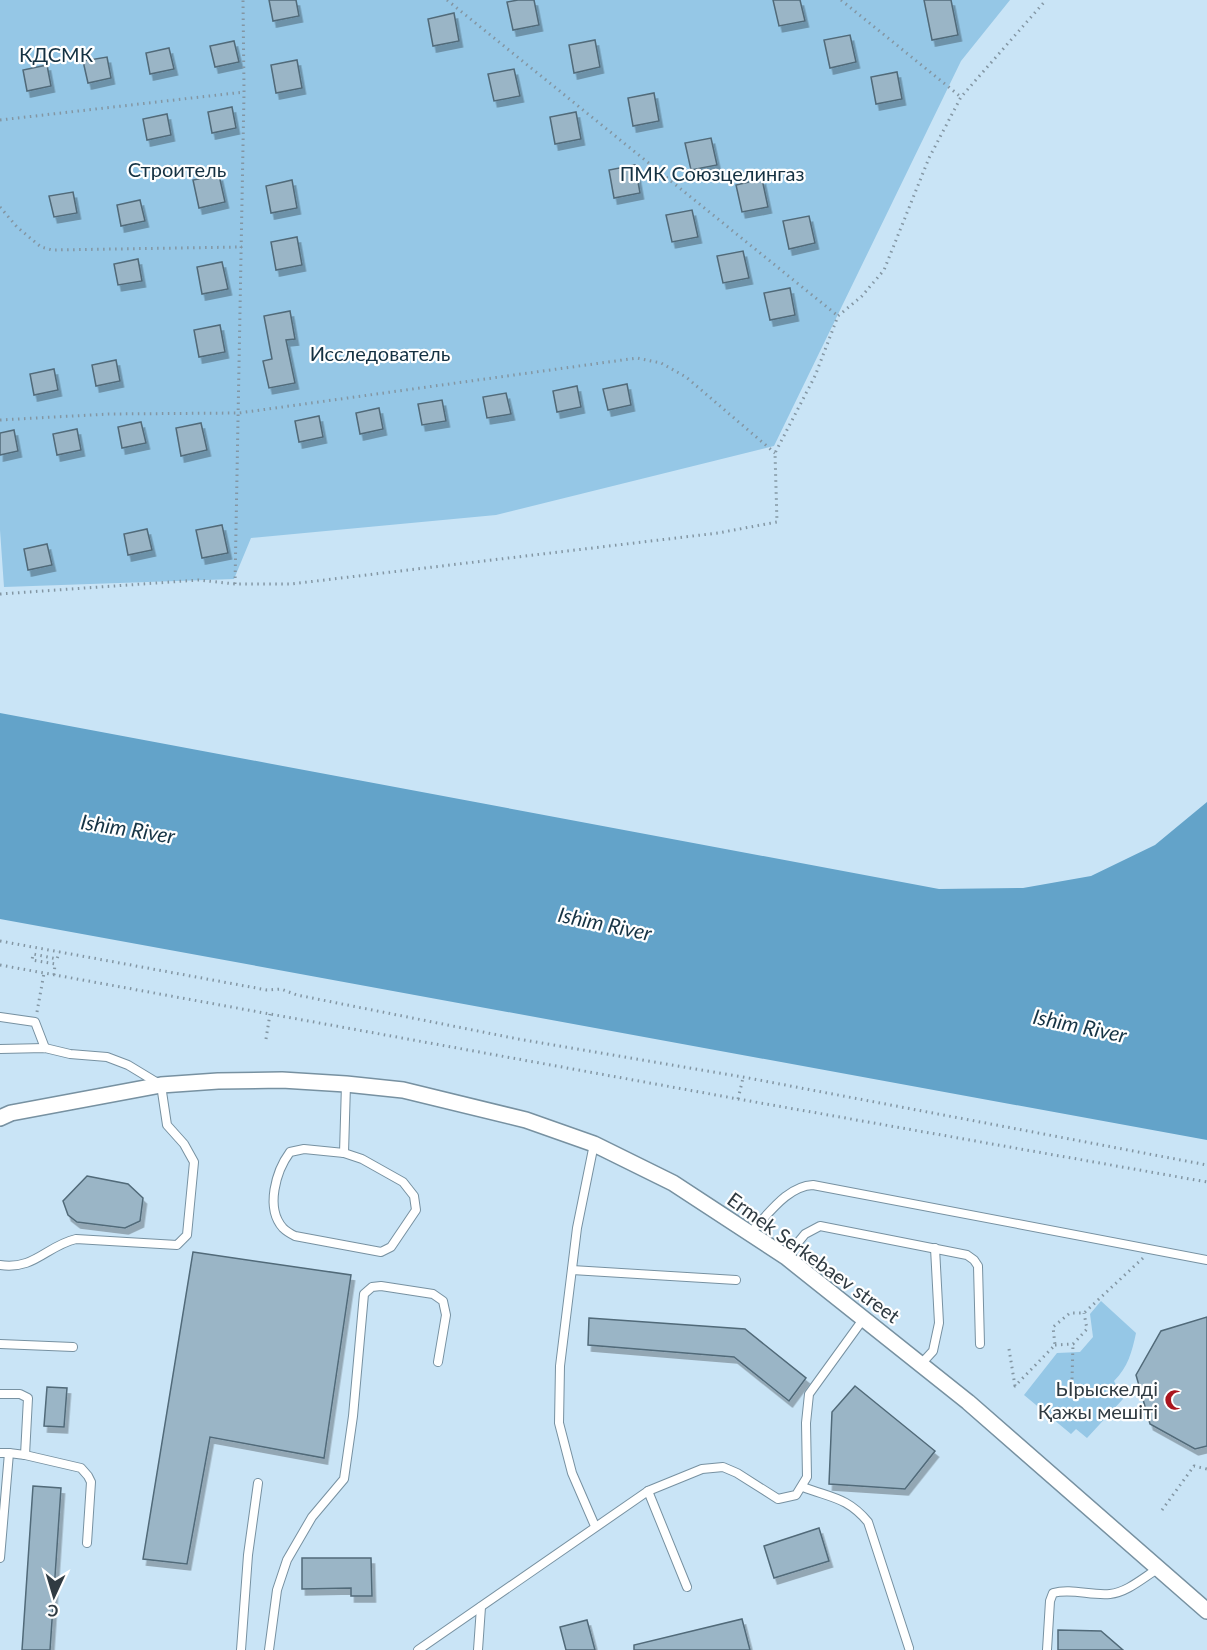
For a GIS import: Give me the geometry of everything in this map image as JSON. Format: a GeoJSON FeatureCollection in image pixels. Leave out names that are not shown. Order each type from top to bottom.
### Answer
{"type":"FeatureCollection","features":[{"type":"Feature","properties":{"kind":"street","name":"Ermek Serkebaev street"},"geometry":{"type":"LineString","coordinates":[[0,1118],[11,1113],[161,1085],[282,1080],[404,1090],[526,1120],[594,1144],[673,1183],[786,1257],[921,1364],[1207,1611]]}},
{"type":"Feature","properties":{"kind":"lane"},"geometry":{"type":"LineString","coordinates":[[0,1017],[35,1022],[45,1048]]}},
{"type":"Feature","properties":{"kind":"lane"},"geometry":{"type":"LineString","coordinates":[[0,1049],[45,1048],[70,1054],[107,1057],[128,1065],[161,1085],[167,1125],[184,1144],[195,1162],[187,1235],[177,1245],[76,1239],[65,1242],[36,1260],[12,1267],[0,1266]]}},
{"type":"Feature","properties":{"kind":"lane"},"geometry":{"type":"LineString","coordinates":[[344,1153],[346,1084]]}},
{"type":"Feature","properties":{"kind":"lane"},"geometry":{"type":"LineString","coordinates":[[594,1144],[577,1228],[560,1366],[559,1423],[572,1473],[595,1526]]}},
{"type":"Feature","properties":{"kind":"lane"},"geometry":{"type":"LineString","coordinates":[[304,1149],[344,1153],[362,1159],[403,1182],[414,1196],[416,1210],[392,1247],[381,1252],[295,1236],[284,1229],[277,1218],[274,1201],[277,1177],[283,1161],[290,1152],[304,1149]]}},
{"type":"Feature","properties":{"kind":"lane"},"geometry":{"type":"LineString","coordinates":[[750,1233],[784,1197],[802,1186],[813,1185],[1207,1260]]}},
{"type":"Feature","properties":{"kind":"lane"},"geometry":{"type":"LineString","coordinates":[[786,1257],[805,1234],[820,1226],[967,1255],[978,1266],[980,1344]]}},
{"type":"Feature","properties":{"kind":"lane"},"geometry":{"type":"LineString","coordinates":[[921,1364],[933,1351],[939,1323],[935,1248]]}},
{"type":"Feature","properties":{"kind":"lane"},"geometry":{"type":"LineString","coordinates":[[572,1270],[736,1280]]}},
{"type":"Feature","properties":{"kind":"lane"},"geometry":{"type":"LineString","coordinates":[[269,1650],[278,1590],[287,1560],[312,1517],[344,1479],[353,1416],[364,1293],[372,1287],[381,1286],[433,1294],[443,1301],[446,1315],[438,1362]]}},
{"type":"Feature","properties":{"kind":"lane"},"geometry":{"type":"LineString","coordinates":[[418,1650],[648,1491],[702,1469],[723,1467],[737,1473],[778,1499],[796,1496],[807,1477],[808,1394],[864,1318]]}},
{"type":"Feature","properties":{"kind":"lane"},"geometry":{"type":"LineString","coordinates":[[0,1344],[73,1347]]}},
{"type":"Feature","properties":{"kind":"lane"},"geometry":{"type":"LineString","coordinates":[[0,1394],[20,1394],[28,1398],[25,1455]]}},
{"type":"Feature","properties":{"kind":"lane"},"geometry":{"type":"LineString","coordinates":[[0,1558],[4,1453],[25,1455],[81,1468],[91,1482],[87,1543]]}},
{"type":"Feature","properties":{"kind":"lane"},"geometry":{"type":"LineString","coordinates":[[242,1650],[248,1555],[258,1483]]}},
{"type":"Feature","properties":{"kind":"lane"},"geometry":{"type":"LineString","coordinates":[[803,1487],[847,1502],[858,1509],[868,1522],[909,1647]]}},
{"type":"Feature","properties":{"kind":"lane"},"geometry":{"type":"LineString","coordinates":[[648,1491],[687,1587]]}},
{"type":"Feature","properties":{"kind":"lane"},"geometry":{"type":"LineString","coordinates":[[1047,1650],[1050,1601],[1053,1593],[1062,1591],[1108,1594],[1122,1591],[1159,1568]]}},
{"type":"Feature","properties":{"kind":"lane"},"geometry":{"type":"LineString","coordinates":[[478,1650],[481,1607]]}},
{"type":"Feature","properties":{"kind":"path"},"geometry":{"type":"LineString","coordinates":[[235,584],[242,247],[243,0]]}},
{"type":"Feature","properties":{"kind":"path"},"geometry":{"type":"LineString","coordinates":[[447,0],[838,316]]}},
{"type":"Feature","properties":{"kind":"path"},"geometry":{"type":"LineString","coordinates":[[841,0],[961,97]]}},
{"type":"Feature","properties":{"kind":"path"},"geometry":{"type":"LineString","coordinates":[[0,594],[199,580],[235,584],[291,584],[718,533],[777,522],[775,453],[815,376],[838,316],[862,296],[884,270],[929,158],[961,97],[1046,0]]}},
{"type":"Feature","properties":{"kind":"path"},"geometry":{"type":"LineString","coordinates":[[0,120],[244,92]]}},
{"type":"Feature","properties":{"kind":"path"},"geometry":{"type":"LineString","coordinates":[[0,207],[17,227],[40,247],[52,250],[242,247]]}},
{"type":"Feature","properties":{"kind":"path"},"geometry":{"type":"LineString","coordinates":[[0,420],[109,414],[239,413],[637,358],[661,363],[686,377],[775,453]]}},
{"type":"Feature","properties":{"kind":"path"},"geometry":{"type":"LineString","coordinates":[[0,941],[267,990],[281,989],[297,995],[518,1039],[743,1077],[1207,1165]]}},
{"type":"Feature","properties":{"kind":"path"},"geometry":{"type":"LineString","coordinates":[[54,975],[55,964],[32,960],[33,954],[57,959],[60,952]]}},
{"type":"Feature","properties":{"kind":"path"},"geometry":{"type":"LineString","coordinates":[[0,965],[1207,1182]]}},
{"type":"Feature","properties":{"kind":"path"},"geometry":{"type":"LineString","coordinates":[[266,1039],[270,1013]]}},
{"type":"Feature","properties":{"kind":"path"},"geometry":{"type":"LineString","coordinates":[[738,1099],[743,1077]]}},
{"type":"Feature","properties":{"kind":"path"},"geometry":{"type":"LineString","coordinates":[[1055,1345],[1053,1327],[1070,1313],[1084,1313],[1151,1250]]}},
{"type":"Feature","properties":{"kind":"path"},"geometry":{"type":"LineString","coordinates":[[1009,1349],[1015,1386],[1055,1345],[1072,1344],[1087,1329],[1084,1313]]}},
{"type":"Feature","properties":{"kind":"path"},"geometry":{"type":"LineString","coordinates":[[1072,1344],[1072,1379]]}},
{"type":"Feature","properties":{"kind":"path"},"geometry":{"type":"LineString","coordinates":[[1162,1510],[1194,1466],[1207,1469]]}},
{"type":"Feature","properties":{"kind":"green space"},"geometry":{"type":"Polygon","coordinates":[[[0,0],[1010,0],[961,61],[774,446],[496,515],[251,538],[234,579],[4,587],[0,530],[0,0]]]}},
{"type":"Feature","properties":{"kind":"green space"},"geometry":{"type":"Polygon","coordinates":[[[1101,1301],[1136,1333],[1129,1359],[1114,1381],[1123,1399],[1087,1438],[1076,1429],[1071,1434],[1024,1395],[1057,1353],[1080,1352],[1093,1337],[1090,1314],[1101,1301]]]}},
{"type":"Feature","properties":{"kind":"water","name":"Ishim River"},"geometry":{"type":"Polygon","coordinates":[[[0,713],[939,889],[1023,888],[1091,876],[1155,845],[1207,802],[1207,1140],[0,919],[0,713]]]}},
{"type":"Feature","properties":{"kind":"building"},"geometry":{"type":"Polygon","coordinates":[[[269,0],[296,0],[299,16],[273,21],[269,0]]]}},
{"type":"Feature","properties":{"kind":"building"},"geometry":{"type":"Polygon","coordinates":[[[534,0],[539,25],[513,30],[507,2],[534,0]]]}},
{"type":"Feature","properties":{"kind":"building"},"geometry":{"type":"Polygon","coordinates":[[[773,0],[800,0],[805,21],[779,26],[773,0]]]}},
{"type":"Feature","properties":{"kind":"building"},"geometry":{"type":"Polygon","coordinates":[[[924,0],[951,0],[958,35],[932,40],[924,0]]]}},
{"type":"Feature","properties":{"kind":"building"},"geometry":{"type":"Polygon","coordinates":[[[454,13],[459,41],[433,46],[428,19],[454,13]]]}},
{"type":"Feature","properties":{"kind":"building"},"geometry":{"type":"Polygon","coordinates":[[[850,35],[856,62],[830,68],[824,40],[850,35]]]}},
{"type":"Feature","properties":{"kind":"building"},"geometry":{"type":"Polygon","coordinates":[[[595,40],[600,67],[574,73],[569,45],[595,40]]]}},
{"type":"Feature","properties":{"kind":"building"},"geometry":{"type":"Polygon","coordinates":[[[234,41],[239,62],[215,67],[210,46],[234,41]]]}},
{"type":"Feature","properties":{"kind":"building"},"geometry":{"type":"Polygon","coordinates":[[[169,48],[174,69],[150,74],[146,53],[169,48]]]}},
{"type":"Feature","properties":{"kind":"building"},"geometry":{"type":"Polygon","coordinates":[[[107,57],[111,78],[88,83],[83,61],[107,57]]]}},
{"type":"Feature","properties":{"kind":"building"},"geometry":{"type":"Polygon","coordinates":[[[297,60],[302,88],[276,93],[271,65],[297,60]]]}},
{"type":"Feature","properties":{"kind":"building"},"geometry":{"type":"Polygon","coordinates":[[[47,65],[51,86],[27,91],[23,70],[47,65]]]}},
{"type":"Feature","properties":{"kind":"building"},"geometry":{"type":"Polygon","coordinates":[[[514,69],[520,96],[494,101],[488,74],[514,69]]]}},
{"type":"Feature","properties":{"kind":"building"},"geometry":{"type":"Polygon","coordinates":[[[897,72],[902,99],[876,104],[871,77],[897,72]]]}},
{"type":"Feature","properties":{"kind":"building"},"geometry":{"type":"Polygon","coordinates":[[[654,93],[659,121],[633,126],[628,98],[654,93]]]}},
{"type":"Feature","properties":{"kind":"building"},"geometry":{"type":"Polygon","coordinates":[[[232,107],[236,128],[212,133],[208,112],[232,107]]]}},
{"type":"Feature","properties":{"kind":"building"},"geometry":{"type":"Polygon","coordinates":[[[576,112],[581,139],[555,144],[550,117],[576,112]]]}},
{"type":"Feature","properties":{"kind":"building"},"geometry":{"type":"Polygon","coordinates":[[[167,114],[171,135],[147,140],[143,119],[167,114]]]}},
{"type":"Feature","properties":{"kind":"building"},"geometry":{"type":"Polygon","coordinates":[[[711,138],[717,165],[691,170],[685,143],[711,138]]]}},
{"type":"Feature","properties":{"kind":"building"},"geometry":{"type":"Polygon","coordinates":[[[635,165],[640,193],[614,198],[609,170],[635,165]]]}},
{"type":"Feature","properties":{"kind":"building"},"geometry":{"type":"Polygon","coordinates":[[[219,175],[225,202],[199,208],[193,180],[219,175]]]}},
{"type":"Feature","properties":{"kind":"building"},"geometry":{"type":"Polygon","coordinates":[[[762,179],[768,207],[742,212],[736,185],[762,179]]]}},
{"type":"Feature","properties":{"kind":"building"},"geometry":{"type":"Polygon","coordinates":[[[292,180],[297,208],[271,213],[266,186],[292,180]]]}},
{"type":"Feature","properties":{"kind":"building"},"geometry":{"type":"Polygon","coordinates":[[[73,192],[77,213],[54,217],[49,196],[73,192]]]}},
{"type":"Feature","properties":{"kind":"building"},"geometry":{"type":"Polygon","coordinates":[[[140,200],[145,221],[121,226],[117,205],[140,200]]]}},
{"type":"Feature","properties":{"kind":"building"},"geometry":{"type":"Polygon","coordinates":[[[692,210],[698,237],[672,242],[666,215],[692,210]]]}},
{"type":"Feature","properties":{"kind":"building"},"geometry":{"type":"Polygon","coordinates":[[[809,216],[815,243],[789,249],[783,221],[809,216]]]}},
{"type":"Feature","properties":{"kind":"building"},"geometry":{"type":"Polygon","coordinates":[[[297,237],[302,265],[276,270],[271,242],[297,237]]]}},
{"type":"Feature","properties":{"kind":"building"},"geometry":{"type":"Polygon","coordinates":[[[743,251],[749,278],[723,283],[717,256],[743,251]]]}},
{"type":"Feature","properties":{"kind":"building"},"geometry":{"type":"Polygon","coordinates":[[[138,259],[142,281],[118,285],[114,264],[138,259]]]}},
{"type":"Feature","properties":{"kind":"building"},"geometry":{"type":"Polygon","coordinates":[[[222,262],[228,289],[202,294],[197,267],[222,262]]]}},
{"type":"Feature","properties":{"kind":"building"},"geometry":{"type":"Polygon","coordinates":[[[790,288],[795,315],[770,320],[764,293],[790,288]]]}},
{"type":"Feature","properties":{"kind":"building"},"geometry":{"type":"Polygon","coordinates":[[[290,311],[295,339],[286,340],[295,383],[269,388],[263,361],[272,359],[264,316],[290,311]]]}},
{"type":"Feature","properties":{"kind":"building"},"geometry":{"type":"Polygon","coordinates":[[[220,325],[225,352],[199,357],[194,330],[220,325]]]}},
{"type":"Feature","properties":{"kind":"building"},"geometry":{"type":"Polygon","coordinates":[[[116,360],[120,381],[96,386],[92,365],[116,360]]]}},
{"type":"Feature","properties":{"kind":"building"},"geometry":{"type":"Polygon","coordinates":[[[54,369],[58,390],[34,395],[30,374],[54,369]]]}},
{"type":"Feature","properties":{"kind":"building"},"geometry":{"type":"Polygon","coordinates":[[[627,384],[631,405],[608,410],[603,389],[627,384]]]}},
{"type":"Feature","properties":{"kind":"building"},"geometry":{"type":"Polygon","coordinates":[[[577,386],[581,407],[557,412],[553,391],[577,386]]]}},
{"type":"Feature","properties":{"kind":"building"},"geometry":{"type":"Polygon","coordinates":[[[506,393],[511,414],[487,418],[483,397],[506,393]]]}},
{"type":"Feature","properties":{"kind":"building"},"geometry":{"type":"Polygon","coordinates":[[[442,400],[446,421],[422,425],[418,404],[442,400]]]}},
{"type":"Feature","properties":{"kind":"building"},"geometry":{"type":"Polygon","coordinates":[[[379,408],[383,429],[360,434],[356,413],[379,408]]]}},
{"type":"Feature","properties":{"kind":"building"},"geometry":{"type":"Polygon","coordinates":[[[319,416],[323,437],[299,442],[295,421],[319,416]]]}},
{"type":"Feature","properties":{"kind":"building"},"geometry":{"type":"Polygon","coordinates":[[[141,422],[146,443],[122,448],[118,427],[141,422]]]}},
{"type":"Feature","properties":{"kind":"building"},"geometry":{"type":"Polygon","coordinates":[[[201,423],[207,450],[181,456],[176,428],[201,423]]]}},
{"type":"Feature","properties":{"kind":"building"},"geometry":{"type":"Polygon","coordinates":[[[77,429],[81,450],[57,455],[53,434],[77,429]]]}},
{"type":"Feature","properties":{"kind":"building"},"geometry":{"type":"Polygon","coordinates":[[[14,430],[18,451],[0,455],[0,433],[14,430]]]}},
{"type":"Feature","properties":{"kind":"building"},"geometry":{"type":"Polygon","coordinates":[[[222,525],[228,553],[202,558],[196,530],[222,525]]]}},
{"type":"Feature","properties":{"kind":"building"},"geometry":{"type":"Polygon","coordinates":[[[147,529],[152,550],[128,555],[124,534],[147,529]]]}},
{"type":"Feature","properties":{"kind":"building"},"geometry":{"type":"Polygon","coordinates":[[[47,544],[52,565],[28,570],[24,549],[47,544]]]}},
{"type":"Feature","properties":{"kind":"building"},"geometry":{"type":"Polygon","coordinates":[[[87,1176],[128,1184],[143,1198],[140,1221],[125,1228],[77,1222],[68,1215],[63,1201],[87,1176]]]}},
{"type":"Feature","properties":{"kind":"building"},"geometry":{"type":"Polygon","coordinates":[[[193,1252],[351,1275],[324,1458],[210,1437],[187,1564],[143,1559],[193,1252]]]}},
{"type":"Feature","properties":{"kind":"building","name":"Ырыскелді Қажы мешіті"},"geometry":{"type":"Polygon","coordinates":[[[1207,1317],[1207,1446],[1195,1449],[1150,1424],[1136,1375],[1161,1331],[1207,1317]]]}},
{"type":"Feature","properties":{"kind":"building"},"geometry":{"type":"Polygon","coordinates":[[[589,1318],[745,1329],[806,1378],[789,1401],[734,1357],[588,1345],[589,1318]]]}},
{"type":"Feature","properties":{"kind":"building"},"geometry":{"type":"Polygon","coordinates":[[[855,1386],[935,1451],[905,1489],[829,1484],[832,1412],[855,1386]]]}},
{"type":"Feature","properties":{"kind":"building"},"geometry":{"type":"Polygon","coordinates":[[[47,1387],[67,1388],[64,1427],[44,1426],[47,1387]]]}},
{"type":"Feature","properties":{"kind":"building"},"geometry":{"type":"Polygon","coordinates":[[[33,1486],[61,1488],[50,1650],[22,1650],[33,1486]]]}},
{"type":"Feature","properties":{"kind":"building"},"geometry":{"type":"Polygon","coordinates":[[[819,1528],[829,1561],[774,1578],[764,1546],[819,1528]]]}},
{"type":"Feature","properties":{"kind":"building"},"geometry":{"type":"Polygon","coordinates":[[[302,1558],[371,1558],[372,1596],[351,1596],[351,1588],[302,1589],[302,1558]]]}},
{"type":"Feature","properties":{"kind":"building"},"geometry":{"type":"Polygon","coordinates":[[[742,1619],[750,1650],[634,1650],[634,1645],[742,1619]]]}},
{"type":"Feature","properties":{"kind":"building"},"geometry":{"type":"Polygon","coordinates":[[[587,1620],[595,1650],[566,1650],[560,1627],[587,1620]]]}},
{"type":"Feature","properties":{"kind":"building"},"geometry":{"type":"Polygon","coordinates":[[[1058,1630],[1101,1631],[1123,1650],[1058,1650],[1058,1630]]]}},
{"type":"Feature","properties":{"kind":"place","name":"Ырыскелді Қажы мешіті"},"geometry":{"type":"Point","coordinates":[1175,1400]}},
{"type":"Feature","properties":{"kind":"park label","name":"КДСМК"},"geometry":{"type":"Point","coordinates":[56,54]}},
{"type":"Feature","properties":{"kind":"park label","name":"Строитель"},"geometry":{"type":"Point","coordinates":[177,169]}},
{"type":"Feature","properties":{"kind":"park label","name":"ПМК Союзцелингаз"},"geometry":{"type":"Point","coordinates":[712,173]}},
{"type":"Feature","properties":{"kind":"park label","name":"Исследователь"},"geometry":{"type":"Point","coordinates":[380,353]}}]}
